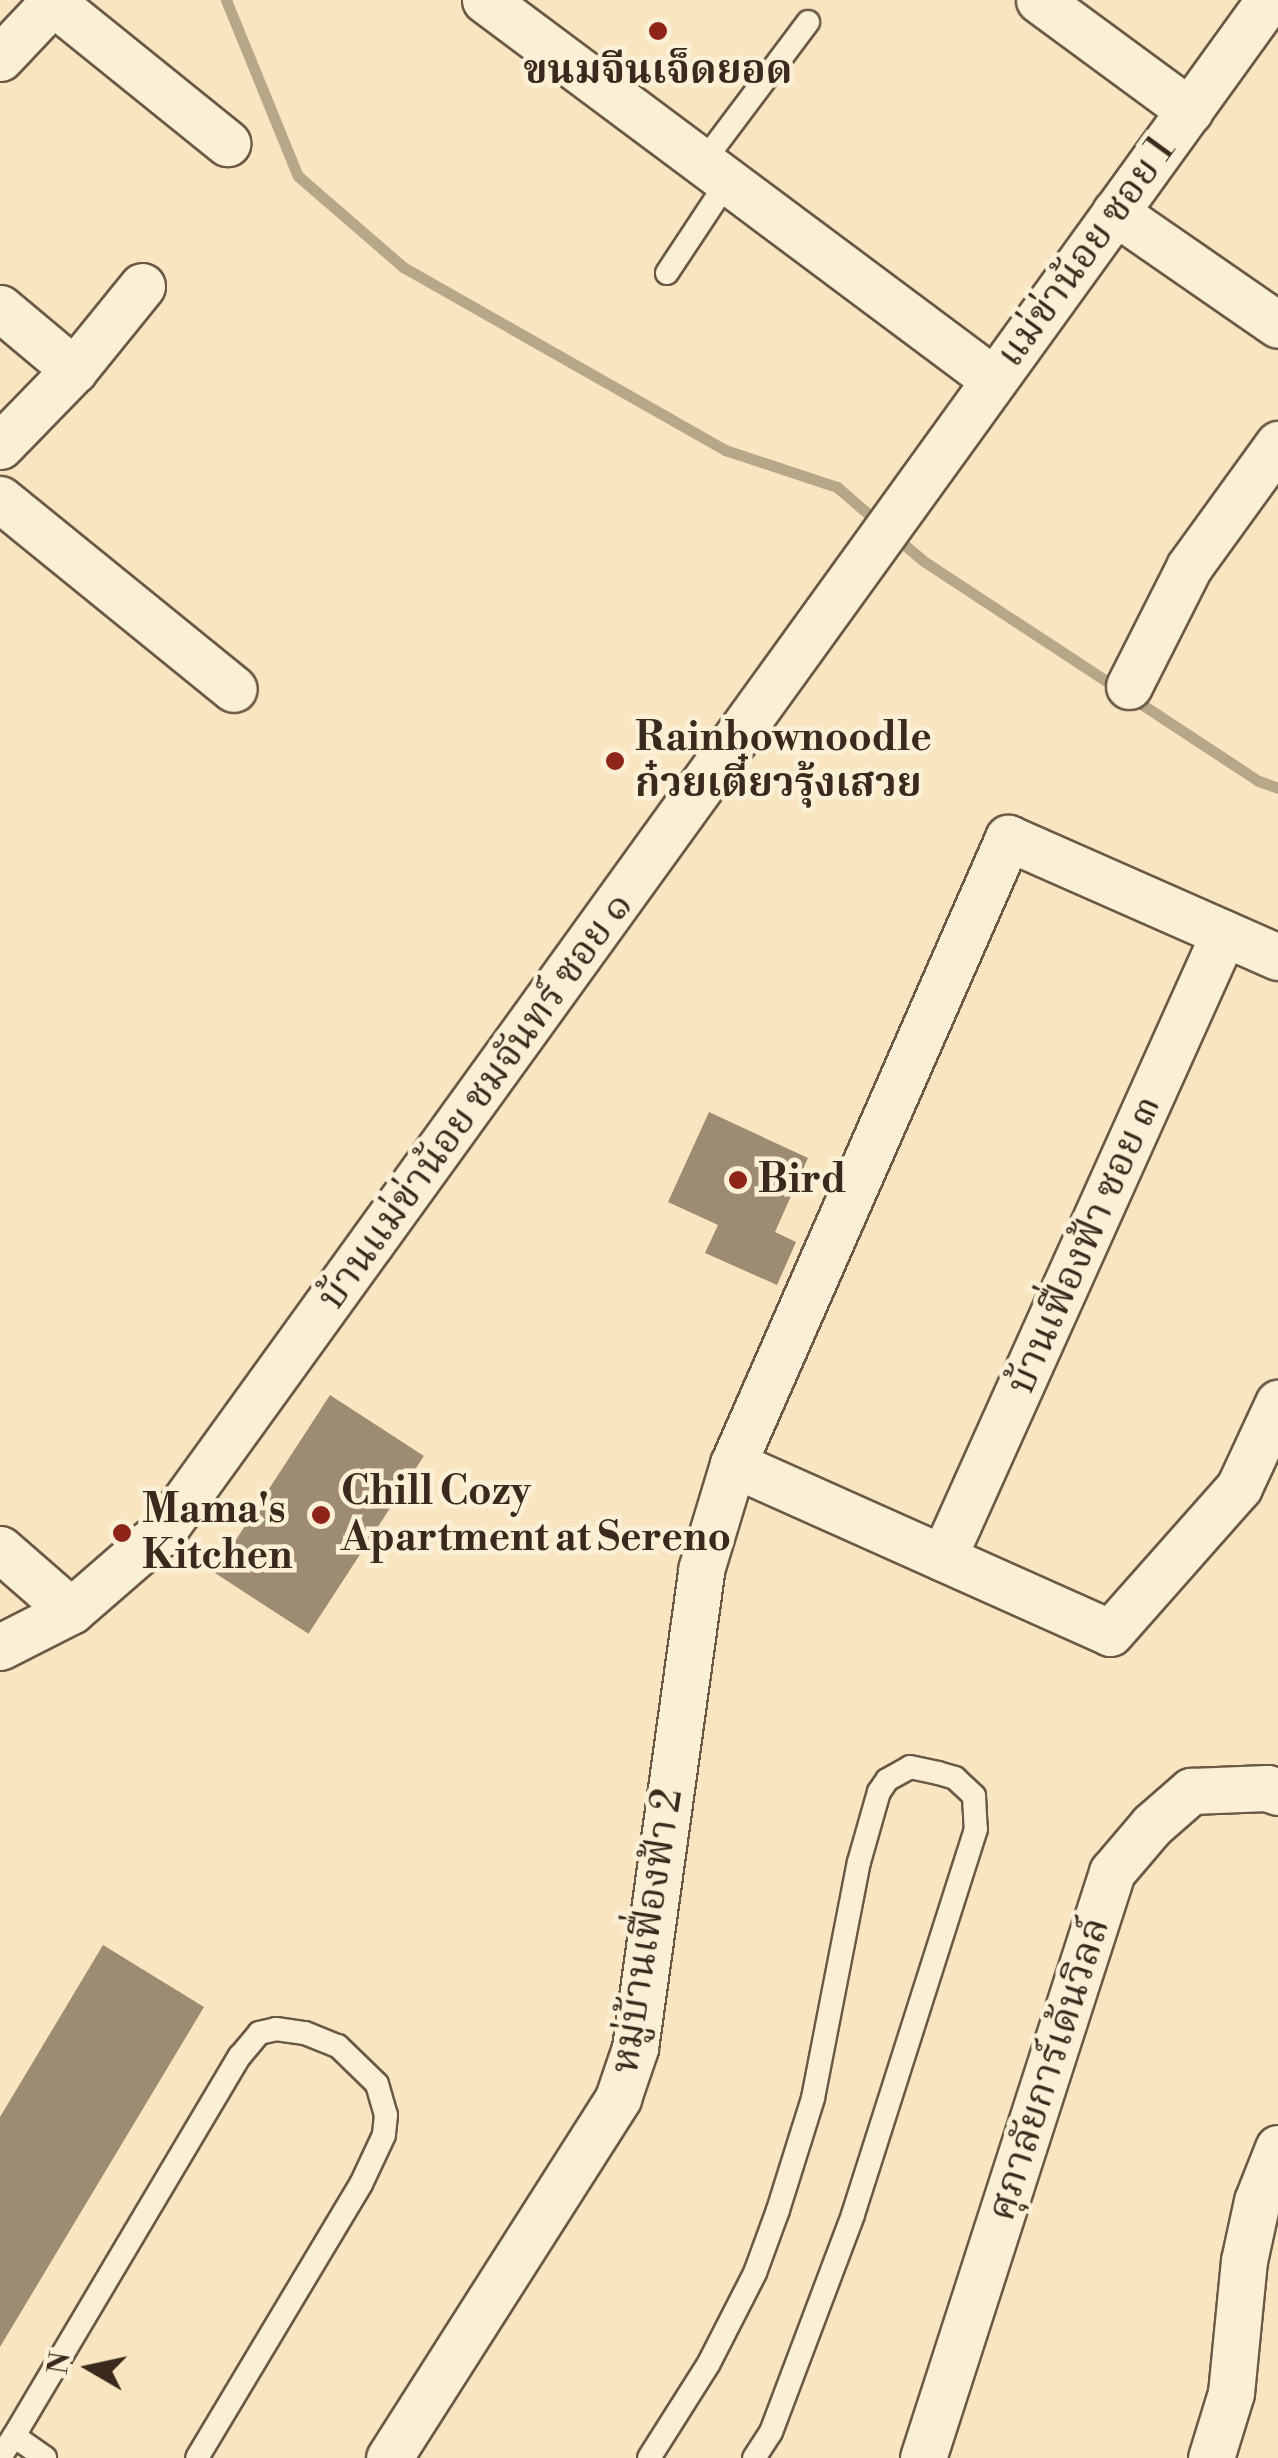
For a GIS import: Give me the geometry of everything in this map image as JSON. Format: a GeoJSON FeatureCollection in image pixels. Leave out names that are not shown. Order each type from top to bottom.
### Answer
{"type":"FeatureCollection","features":[{"type":"Feature","properties":{"kind":"street"},"geometry":{"type":"LineString","coordinates":[[1039,0],[1190,111]]}},
{"type":"Feature","properties":{"kind":"street"},"geometry":{"type":"LineString","coordinates":[[0,58],[52,1],[227,143]]}},
{"type":"Feature","properties":{"kind":"street","name":"แม่ข่าน้อย ซอย 1"},"geometry":{"type":"LineString","coordinates":[[904,506],[1115,212],[1274,1]]}},
{"type":"Feature","properties":{"kind":"street"},"geometry":{"type":"LineString","coordinates":[[490,2],[993,379]]}},
{"type":"Feature","properties":{"kind":"street"},"geometry":{"type":"LineString","coordinates":[[1115,212],[1278,325]]}},
{"type":"Feature","properties":{"kind":"street"},"geometry":{"type":"LineString","coordinates":[[0,446],[74,370],[142,286]]}},
{"type":"Feature","properties":{"kind":"street"},"geometry":{"type":"LineString","coordinates":[[0,308],[74,370]]}},
{"type":"Feature","properties":{"kind":"street"},"geometry":{"type":"LineString","coordinates":[[1129,686],[1189,567],[1278,444]]}},
{"type":"Feature","properties":{"kind":"street"},"geometry":{"type":"LineString","coordinates":[[0,499],[234,689]]}},
{"type":"Feature","properties":{"kind":"street","name":"บ้านแม่ข่าน้อย ชมจันทร์ ซอย ๑"},"geometry":{"type":"LineString","coordinates":[[0,1646],[71,1612],[162,1531],[904,506]]}},
{"type":"Feature","properties":{"kind":"street","name":"หมู่บ้านเฟื่องฟ้า 2"},"geometry":{"type":"LineString","coordinates":[[389,2458],[618,2098],[635,2048],[701,1570],[733,1464],[1008,838],[1224,933]]}},
{"type":"Feature","properties":{"kind":"street"},"geometry":{"type":"LineString","coordinates":[[1224,933],[1278,957]]}},
{"type":"Feature","properties":{"kind":"street","name":"บ้านเฟื่องฟ้า ซอย ๓"},"geometry":{"type":"LineString","coordinates":[[944,1558],[1224,933]]}},
{"type":"Feature","properties":{"kind":"street"},"geometry":{"type":"LineString","coordinates":[[733,1464],[1110,1634],[1239,1487],[1278,1404]]}},
{"type":"Feature","properties":{"kind":"street"},"geometry":{"type":"LineString","coordinates":[[0,1549],[71,1612]]}},
{"type":"Feature","properties":{"kind":"street","name":"ศุภาลัยการ์เด้นวิลล์"},"geometry":{"type":"LineString","coordinates":[[923,2458],[1112,1872],[1152,1826],[1191,1791],[1267,1788],[1278,1792]]}},
{"type":"Feature","properties":{"kind":"street"},"geometry":{"type":"LineString","coordinates":[[1210,2458],[1231,2393],[1247,2246],[1257,2201],[1278,2148]]}},
{"type":"Feature","properties":{"kind":"lane"},"geometry":{"type":"LineString","coordinates":[[667,273],[715,172],[808,22]]}},
{"type":"Feature","properties":{"kind":"lane"},"geometry":{"type":"LineString","coordinates":[[659,2455],[756,2273],[778,2210],[813,2098],[858,1862],[879,1792],[887,1780],[910,1766],[956,1778],[974,1796],[976,1829],[853,2215],[772,2432],[754,2458]]}},
{"type":"Feature","properties":{"kind":"lane"},"geometry":{"type":"LineString","coordinates":[[0,2457],[240,2056],[267,2030],[305,2033],[338,2046],[377,2084],[386,2115],[384,2135],[362,2184],[197,2458]]}},
{"type":"Feature","properties":{"kind":"lane"},"geometry":{"type":"LineString","coordinates":[[14,2436],[46,2458]]}},
{"type":"Feature","properties":{"kind":"building","name":"Bird"},"geometry":{"type":"Polygon","coordinates":[[[709,1112],[808,1158],[775,1232],[796,1242],[777,1285],[705,1253],[718,1225],[668,1202],[709,1112]]]}},
{"type":"Feature","properties":{"kind":"building","name":"Chill Cozy Apartment at Sereno"},"geometry":{"type":"Polygon","coordinates":[[[330,1395],[424,1456],[308,1634],[215,1573],[330,1395]]]}},
{"type":"Feature","properties":{"kind":"building"},"geometry":{"type":"Polygon","coordinates":[[[103,1945],[204,2007],[0,2347],[0,2117],[103,1945]]]}},
{"type":"Feature","properties":{"kind":"waterway"},"geometry":{"type":"LineString","coordinates":[[226,0],[298,176],[403,267],[725,450],[837,487],[881,525]]}},
{"type":"Feature","properties":{"kind":"waterway"},"geometry":{"type":"LineString","coordinates":[[895,537],[922,560],[1259,781],[1278,788]]}},
{"type":"Feature","properties":{"kind":"place","name":"ขนมจีนเจ็ดยอด"},"geometry":{"type":"Point","coordinates":[658,31]}},
{"type":"Feature","properties":{"kind":"place","name":"Rainbownoodle ก๋วยเตี๋ยวรุ้งเสวย"},"geometry":{"type":"Point","coordinates":[615,761]}},
{"type":"Feature","properties":{"kind":"place","name":"Bird"},"geometry":{"type":"Point","coordinates":[738,1180]}},
{"type":"Feature","properties":{"kind":"place","name":"Chill Cozy Apartment at Sereno"},"geometry":{"type":"Point","coordinates":[321,1515]}},
{"type":"Feature","properties":{"kind":"place","name":"Mama's Kitchen"},"geometry":{"type":"Point","coordinates":[122,1533]}}]}
